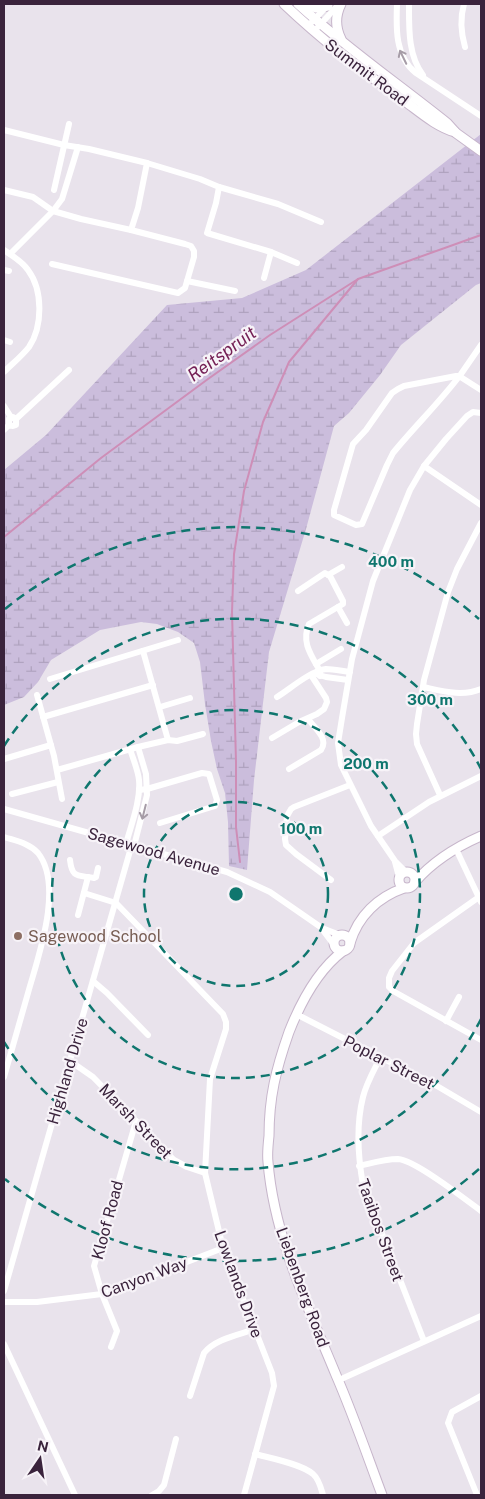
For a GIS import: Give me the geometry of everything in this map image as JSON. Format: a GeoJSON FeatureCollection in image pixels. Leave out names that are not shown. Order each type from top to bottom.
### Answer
{"type":"FeatureCollection","features":[{"type":"Feature","properties":{"kind":"street","name":"Summit Road"},"geometry":{"type":"LineString","coordinates":[[284,4],[344,43],[448,123],[456,133]]}},
{"type":"Feature","properties":{"kind":"street","name":"Summit Road"},"geometry":{"type":"LineString","coordinates":[[298,4],[314,25],[367,75],[440,126],[456,133],[481,150]]}},
{"type":"Feature","properties":{"kind":"street"},"geometry":{"type":"LineString","coordinates":[[303,4],[316,8],[329,5]]}},
{"type":"Feature","properties":{"kind":"street"},"geometry":{"type":"LineString","coordinates":[[314,25],[340,4]]}},
{"type":"Feature","properties":{"kind":"street"},"geometry":{"type":"LineString","coordinates":[[340,4],[336,24],[339,35],[344,43]]}},
{"type":"Feature","properties":{"kind":"street"},"geometry":{"type":"LineString","coordinates":[[396,4],[401,56],[411,69],[481,116]]}},
{"type":"Feature","properties":{"kind":"street"},"geometry":{"type":"LineString","coordinates":[[409,4],[413,57],[419,70],[426,78]]}},
{"type":"Feature","properties":{"kind":"street"},"geometry":{"type":"LineString","coordinates":[[464,4],[462,27],[466,47]]}},
{"type":"Feature","properties":{"kind":"street"},"geometry":{"type":"LineString","coordinates":[[314,25],[329,5]]}},
{"type":"Feature","properties":{"kind":"street"},"geometry":{"type":"LineString","coordinates":[[396,14],[409,14]]}},
{"type":"Feature","properties":{"kind":"street"},"geometry":{"type":"LineString","coordinates":[[54,190],[69,124]]}},
{"type":"Feature","properties":{"kind":"street"},"geometry":{"type":"LineString","coordinates":[[4,130],[147,163],[278,204],[321,222]]}},
{"type":"Feature","properties":{"kind":"street"},"geometry":{"type":"LineString","coordinates":[[4,372],[28,348],[37,330],[38,319],[38,296],[34,282],[25,266],[7,252],[53,211],[65,194],[78,148]]}},
{"type":"Feature","properties":{"kind":"street"},"geometry":{"type":"LineString","coordinates":[[131,230],[138,208],[147,163]]}},
{"type":"Feature","properties":{"kind":"street"},"geometry":{"type":"LineString","coordinates":[[219,187],[207,233],[271,252],[297,263]]}},
{"type":"Feature","properties":{"kind":"street"},"geometry":{"type":"LineString","coordinates":[[4,190],[36,198],[53,211],[81,220],[131,230],[191,246],[194,251],[185,288],[178,293],[52,264]]}},
{"type":"Feature","properties":{"kind":"street"},"geometry":{"type":"LineString","coordinates":[[264,278],[271,252]]}},
{"type":"Feature","properties":{"kind":"street"},"geometry":{"type":"LineString","coordinates":[[187,281],[235,291]]}},
{"type":"Feature","properties":{"kind":"street"},"geometry":{"type":"LineString","coordinates":[[481,345],[459,376],[391,457],[362,524],[356,525],[336,517],[334,510],[352,445],[366,430],[392,393],[404,386],[459,376],[481,390]]}},
{"type":"Feature","properties":{"kind":"street"},"geometry":{"type":"LineString","coordinates":[[4,406],[10,423],[68,370]]}},
{"type":"Feature","properties":{"kind":"street"},"geometry":{"type":"LineString","coordinates":[[481,413],[473,412],[467,416],[446,438],[424,466],[410,490],[373,581],[348,680],[338,747],[341,765],[365,816],[395,861],[403,878],[412,887],[427,869],[456,848],[481,836]]}},
{"type":"Feature","properties":{"kind":"street"},"geometry":{"type":"LineString","coordinates":[[424,466],[481,505]]}},
{"type":"Feature","properties":{"kind":"street"},"geometry":{"type":"LineString","coordinates":[[440,795],[416,739],[423,687],[451,584],[481,523]]}},
{"type":"Feature","properties":{"kind":"street"},"geometry":{"type":"LineString","coordinates":[[328,575],[342,567]]}},
{"type":"Feature","properties":{"kind":"street"},"geometry":{"type":"LineString","coordinates":[[272,738],[324,709],[327,702],[316,674],[316,664],[306,645],[307,627],[342,604],[342,598],[330,576],[325,573],[298,591]]}},
{"type":"Feature","properties":{"kind":"street"},"geometry":{"type":"LineString","coordinates":[[338,607],[347,623]]}},
{"type":"Feature","properties":{"kind":"street"},"geometry":{"type":"LineString","coordinates":[[50,679],[178,640]]}},
{"type":"Feature","properties":{"kind":"street"},"geometry":{"type":"LineString","coordinates":[[316,664],[342,649]]}},
{"type":"Feature","properties":{"kind":"street"},"geometry":{"type":"LineString","coordinates":[[143,651],[168,740]]}},
{"type":"Feature","properties":{"kind":"street"},"geometry":{"type":"LineString","coordinates":[[277,697],[326,669],[350,672]]}},
{"type":"Feature","properties":{"kind":"street"},"geometry":{"type":"LineString","coordinates":[[339,679],[341,671]]}},
{"type":"Feature","properties":{"kind":"street"},"geometry":{"type":"LineString","coordinates":[[316,674],[348,680]]}},
{"type":"Feature","properties":{"kind":"street"},"geometry":{"type":"LineString","coordinates":[[43,717],[152,685]]}},
{"type":"Feature","properties":{"kind":"street"},"geometry":{"type":"LineString","coordinates":[[423,687],[464,694],[481,689]]}},
{"type":"Feature","properties":{"kind":"street"},"geometry":{"type":"LineString","coordinates":[[37,695],[51,745],[62,799]]}},
{"type":"Feature","properties":{"kind":"street"},"geometry":{"type":"LineString","coordinates":[[160,707],[190,698]]}},
{"type":"Feature","properties":{"kind":"street"},"geometry":{"type":"LineString","coordinates":[[289,768],[321,750],[323,747],[323,739],[308,719]]}},
{"type":"Feature","properties":{"kind":"street"},"geometry":{"type":"LineString","coordinates":[[57,770],[138,747],[168,740],[177,741],[204,734]]}},
{"type":"Feature","properties":{"kind":"street"},"geometry":{"type":"LineString","coordinates":[[4,759],[51,745]]}},
{"type":"Feature","properties":{"kind":"street","name":"Highland Drive"},"geometry":{"type":"LineString","coordinates":[[4,1291],[93,981],[146,805],[146,774],[138,747]]}},
{"type":"Feature","properties":{"kind":"street"},"geometry":{"type":"LineString","coordinates":[[126,844],[139,790],[139,780],[130,749]]}},
{"type":"Feature","properties":{"kind":"street"},"geometry":{"type":"LineString","coordinates":[[139,790],[202,773],[210,775],[217,800],[216,806],[160,823]]}},
{"type":"Feature","properties":{"kind":"street"},"geometry":{"type":"LineString","coordinates":[[378,836],[440,795],[481,776]]}},
{"type":"Feature","properties":{"kind":"street"},"geometry":{"type":"LineString","coordinates":[[12,794],[58,782]]}},
{"type":"Feature","properties":{"kind":"street"},"geometry":{"type":"LineString","coordinates":[[331,880],[288,848],[285,839],[287,816],[290,809],[294,807],[350,785]]}},
{"type":"Feature","properties":{"kind":"street","name":"Sagewood Avenue"},"geometry":{"type":"LineString","coordinates":[[4,809],[126,844],[132,849],[217,868],[270,892],[322,928],[341,935]]}},
{"type":"Feature","properties":{"kind":"street"},"geometry":{"type":"LineString","coordinates":[[4,837],[22,842],[38,853],[48,874],[49,889],[44,937],[4,1077]]}},
{"type":"Feature","properties":{"kind":"street"},"geometry":{"type":"LineString","coordinates":[[456,848],[480,900],[414,943],[392,971],[389,978],[389,987],[481,1040]]}},
{"type":"Feature","properties":{"kind":"street"},"geometry":{"type":"LineString","coordinates":[[70,860],[72,873],[95,878],[98,868]]}},
{"type":"Feature","properties":{"kind":"street"},"geometry":{"type":"LineString","coordinates":[[357,925],[334,940],[337,948],[347,950],[357,925],[370,909],[391,893],[403,878],[427,869]]}},
{"type":"Feature","properties":{"kind":"street"},"geometry":{"type":"LineString","coordinates":[[78,915],[88,877]]}},
{"type":"Feature","properties":{"kind":"street"},"geometry":{"type":"LineString","coordinates":[[84,893],[116,903]]}},
{"type":"Feature","properties":{"kind":"street","name":"Lowlands Drive"},"geometry":{"type":"LineString","coordinates":[[116,903],[223,1014],[226,1022],[224,1039],[210,1079],[205,1173],[223,1248],[272,1373],[274,1386],[244,1495]]}},
{"type":"Feature","properties":{"kind":"street","name":"Sagewood Avenue"},"geometry":{"type":"LineString","coordinates":[[322,928],[337,948]]}},
{"type":"Feature","properties":{"kind":"street"},"geometry":{"type":"LineString","coordinates":[[341,935],[347,937],[350,943]]}},
{"type":"Feature","properties":{"kind":"street","name":"Liebenberg Road"},"geometry":{"type":"LineString","coordinates":[[337,948],[296,1014],[282,1052],[274,1078],[269,1110],[268,1161],[273,1195],[290,1260],[339,1380],[382,1495]]}},
{"type":"Feature","properties":{"kind":"street"},"geometry":{"type":"LineString","coordinates":[[93,981],[148,1036]]}},
{"type":"Feature","properties":{"kind":"street"},"geometry":{"type":"LineString","coordinates":[[446,1021],[459,997]]}},
{"type":"Feature","properties":{"kind":"street","name":"Poplar Street"},"geometry":{"type":"LineString","coordinates":[[296,1014],[437,1086],[481,1112]]}},
{"type":"Feature","properties":{"kind":"street","name":"Taaibos Street"},"geometry":{"type":"LineString","coordinates":[[380,1058],[363,1095],[360,1112],[359,1166],[365,1193],[424,1341]]}},
{"type":"Feature","properties":{"kind":"street","name":"Marsh Street"},"geometry":{"type":"LineString","coordinates":[[70,1061],[93,1077],[180,1164],[205,1173]]}},
{"type":"Feature","properties":{"kind":"street","name":"Kloof Road"},"geometry":{"type":"LineString","coordinates":[[111,1347],[117,1330],[102,1294],[94,1266],[136,1121]]}},
{"type":"Feature","properties":{"kind":"street"},"geometry":{"type":"LineString","coordinates":[[359,1166],[384,1160],[399,1159],[405,1161],[428,1174],[481,1211]]}},
{"type":"Feature","properties":{"kind":"street","name":"Canyon Way"},"geometry":{"type":"LineString","coordinates":[[4,1302],[37,1302],[102,1294],[223,1248]]}},
{"type":"Feature","properties":{"kind":"street"},"geometry":{"type":"LineString","coordinates":[[339,1380],[481,1316]]}},
{"type":"Feature","properties":{"kind":"street"},"geometry":{"type":"LineString","coordinates":[[190,1396],[207,1349],[218,1342],[254,1329]]}},
{"type":"Feature","properties":{"kind":"street"},"geometry":{"type":"LineString","coordinates":[[4,1344],[75,1495]]}},
{"type":"Feature","properties":{"kind":"street"},"geometry":{"type":"LineString","coordinates":[[477,1495],[448,1423],[452,1412],[481,1396]]}},
{"type":"Feature","properties":{"kind":"street"},"geometry":{"type":"LineString","coordinates":[[152,1495],[159,1491],[164,1484],[176,1440]]}},
{"type":"Feature","properties":{"kind":"street"},"geometry":{"type":"LineString","coordinates":[[255,1454],[308,1470],[317,1478],[323,1495]]}},
{"type":"Feature","properties":{"kind":"green space","name":"Reitspruit"},"geometry":{"type":"Polygon","coordinates":[[[481,134],[481,283],[401,345],[380,375],[349,413],[334,426],[306,529],[269,652],[254,780],[247,870],[229,866],[225,793],[211,741],[200,662],[194,643],[178,632],[157,624],[141,622],[100,630],[51,660],[38,682],[24,697],[4,705],[4,470],[46,435],[167,305],[242,298],[306,270],[481,134]]]}},
{"type":"Feature","properties":{"kind":"waterway","name":"Reitspruit"},"geometry":{"type":"LineString","coordinates":[[4,537],[101,458],[208,379],[270,335],[358,279],[481,235]]}},
{"type":"Feature","properties":{"kind":"waterway"},"geometry":{"type":"LineString","coordinates":[[240,862],[236,827],[232,612],[234,554],[244,491],[263,422],[289,362],[358,279]]}},
{"type":"Feature","properties":{"kind":"place","name":"Sagewood School"},"geometry":{"type":"Point","coordinates":[18,936]}}]}
